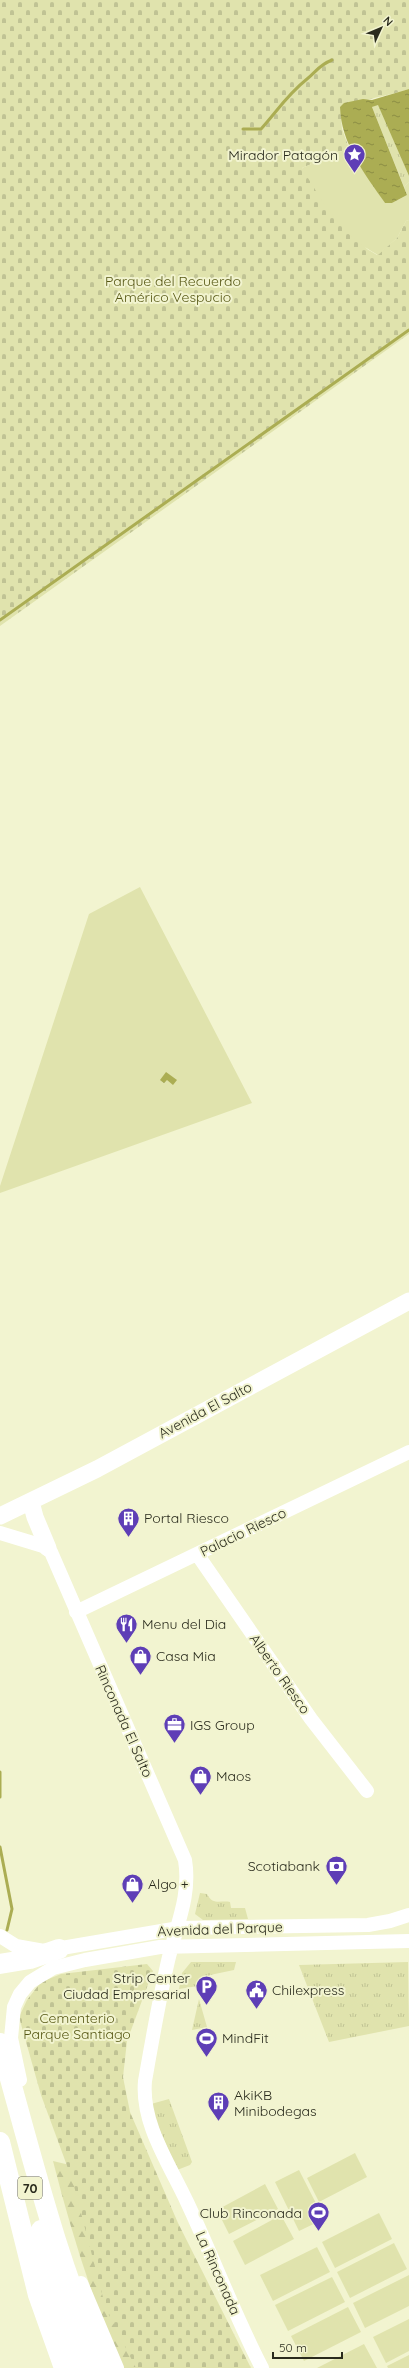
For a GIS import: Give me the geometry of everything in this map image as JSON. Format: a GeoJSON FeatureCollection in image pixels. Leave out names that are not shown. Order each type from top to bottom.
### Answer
{"type":"FeatureCollection","features":[{"type":"Feature","properties":{"kind":"highway"},"geometry":{"type":"LineString","coordinates":[[0,1950],[32,1950]]}},
{"type":"Feature","properties":{"kind":"highway"},"geometry":{"type":"LineString","coordinates":[[0,1964],[30,1959],[60,1957]]}},
{"type":"Feature","properties":{"kind":"highway","name":"70"},"geometry":{"type":"LineString","coordinates":[[0,2043],[66,2270],[84,2323],[104,2368]]}},
{"type":"Feature","properties":{"kind":"highway","name":"70"},"geometry":{"type":"LineString","coordinates":[[0,2074],[58,2304],[83,2368]]}},
{"type":"Feature","properties":{"kind":"highway"},"geometry":{"type":"LineString","coordinates":[[0,2142],[38,2295],[64,2368]]}},
{"type":"Feature","properties":{"kind":"highway"},"geometry":{"type":"LineString","coordinates":[[0,2148],[32,2246],[58,2304]]}},
{"type":"Feature","properties":{"kind":"highway"},"geometry":{"type":"LineString","coordinates":[[0,2194],[24,2281],[45,2338],[59,2368]]}},
{"type":"Feature","properties":{"kind":"main road","name":"Avenida El Salto"},"geometry":{"type":"LineString","coordinates":[[0,1503],[22,1496],[409,1290]]}},
{"type":"Feature","properties":{"kind":"main road","name":"Avenida El Salto"},"geometry":{"type":"LineString","coordinates":[[0,1516],[32,1502],[409,1301]]}},
{"type":"Feature","properties":{"kind":"main road"},"geometry":{"type":"LineString","coordinates":[[32,1502],[35,1517],[48,1548]]}},
{"type":"Feature","properties":{"kind":"street","name":"Palacio Riesco"},"geometry":{"type":"LineString","coordinates":[[76,1612],[409,1452]]}},
{"type":"Feature","properties":{"kind":"street"},"geometry":{"type":"LineString","coordinates":[[0,1533],[48,1548]]}},
{"type":"Feature","properties":{"kind":"street","name":"Rinconada El Salto"},"geometry":{"type":"LineString","coordinates":[[48,1548],[53,1555],[76,1612],[185,1860],[188,1878],[179,1928],[172,1946]]}},
{"type":"Feature","properties":{"kind":"street","name":"Alberto Riesco"},"geometry":{"type":"LineString","coordinates":[[197,1554],[311,1719],[367,1791]]}},
{"type":"Feature","properties":{"kind":"street","name":"Avenida del Parque"},"geometry":{"type":"LineString","coordinates":[[60,1957],[98,1940],[179,1928],[368,1925],[390,1922],[409,1915]]}},
{"type":"Feature","properties":{"kind":"street","name":"Avenida del Parque"},"geometry":{"type":"LineString","coordinates":[[0,1936],[12,1944],[60,1957],[172,1946],[409,1941]]}},
{"type":"Feature","properties":{"kind":"street","name":"La Rinconada"},"geometry":{"type":"LineString","coordinates":[[172,1946],[148,2067],[145,2100],[162,2151],[187,2202],[245,2334],[262,2368]]}},
{"type":"Feature","properties":{"kind":"street"},"geometry":{"type":"LineString","coordinates":[[60,1957],[38,1975],[20,1994],[11,2018],[11,2043],[49,2191],[65,2244],[117,2368]]}},
{"type":"Feature","properties":{"kind":"green space","name":"Parque del Recuerdo Américo Vespucio"},"geometry":{"type":"Polygon","coordinates":[[[0,0],[409,0],[409,89],[340,107],[342,129],[349,148],[302,168],[367,249],[377,255],[397,238],[406,221],[409,220],[409,334],[0,626],[0,0]]]}},
{"type":"Feature","properties":{"kind":"green space"},"geometry":{"type":"Polygon","coordinates":[[[378,104],[409,176],[409,182],[404,187],[372,107],[378,104]]]}},
{"type":"Feature","properties":{"kind":"green space"},"geometry":{"type":"Polygon","coordinates":[[[349,148],[385,203],[392,203],[407,195],[404,187],[409,182],[409,220],[406,221],[397,238],[378,255],[353,238],[343,228],[326,206],[302,168],[349,148]]]}},
{"type":"Feature","properties":{"kind":"green space"},"geometry":{"type":"Polygon","coordinates":[[[140,887],[252,1103],[0,1193],[0,1186],[89,914],[140,887]]]}},
{"type":"Feature","properties":{"kind":"green space"},"geometry":{"type":"Polygon","coordinates":[[[200,1893],[207,1894],[209,1898],[217,1902],[230,1902],[231,1908],[245,1908],[248,1919],[203,1920],[195,1914],[200,1893]]]}},
{"type":"Feature","properties":{"kind":"green space"},"geometry":{"type":"Polygon","coordinates":[[[191,1962],[236,1962],[234,1970],[210,1975],[198,1986],[179,1989],[182,1973],[191,1962]]]}},
{"type":"Feature","properties":{"kind":"green space"},"geometry":{"type":"Polygon","coordinates":[[[408,1962],[409,2026],[329,2042],[299,1965],[408,1962]]]}},
{"type":"Feature","properties":{"kind":"green space","name":"Cementerio Parque Santiago"},"geometry":{"type":"Polygon","coordinates":[[[147,1964],[153,1971],[127,2041],[123,2077],[130,2112],[178,2223],[251,2368],[136,2368],[106,2309],[73,2182],[41,2095],[19,2017],[27,2000],[41,1982],[61,1974],[147,1964]]]}},
{"type":"Feature","properties":{"kind":"green space"},"geometry":{"type":"Polygon","coordinates":[[[199,1999],[207,2027],[192,2030],[199,1999]]]}},
{"type":"Feature","properties":{"kind":"green space"},"geometry":{"type":"Polygon","coordinates":[[[169,2099],[192,2162],[190,2165],[177,2170],[155,2119],[151,2104],[169,2099]]]}},
{"type":"Feature","properties":{"kind":"green space"},"geometry":{"type":"Polygon","coordinates":[[[355,2153],[367,2177],[319,2202],[307,2178],[355,2153]]]}},
{"type":"Feature","properties":{"kind":"green space"},"geometry":{"type":"Polygon","coordinates":[[[53,2161],[82,2168],[151,2368],[121,2368],[83,2266],[53,2161]]]}},
{"type":"Feature","properties":{"kind":"green space"},"geometry":{"type":"Polygon","coordinates":[[[299,2170],[324,2219],[299,2231],[275,2182],[299,2170]]]}},
{"type":"Feature","properties":{"kind":"green space"},"geometry":{"type":"Polygon","coordinates":[[[265,2184],[278,2209],[229,2234],[217,2210],[265,2184]]]}},
{"type":"Feature","properties":{"kind":"green space"},"geometry":{"type":"Polygon","coordinates":[[[379,2213],[392,2239],[335,2268],[322,2242],[379,2213]]]}},
{"type":"Feature","properties":{"kind":"green space"},"geometry":{"type":"Polygon","coordinates":[[[281,2215],[294,2239],[245,2265],[233,2241],[281,2215]]]}},
{"type":"Feature","properties":{"kind":"green space"},"geometry":{"type":"Polygon","coordinates":[[[394,2243],[407,2269],[350,2298],[337,2272],[394,2243]]]}},
{"type":"Feature","properties":{"kind":"green space"},"geometry":{"type":"Polygon","coordinates":[[[317,2247],[330,2272],[273,2301],[260,2275],[317,2247]]]}},
{"type":"Feature","properties":{"kind":"green space"},"geometry":{"type":"Polygon","coordinates":[[[409,2275],[409,2306],[365,2328],[353,2303],[409,2275]]]}},
{"type":"Feature","properties":{"kind":"green space"},"geometry":{"type":"Polygon","coordinates":[[[332,2277],[345,2302],[288,2331],[275,2305],[332,2277]]]}},
{"type":"Feature","properties":{"kind":"green space"},"geometry":{"type":"Polygon","coordinates":[[[348,2307],[361,2332],[304,2361],[291,2336],[348,2307]]]}},
{"type":"Feature","properties":{"kind":"green space"},"geometry":{"type":"Polygon","coordinates":[[[409,2319],[409,2351],[386,2363],[373,2337],[409,2319]]]}},
{"type":"Feature","properties":{"kind":"green space"},"geometry":{"type":"Polygon","coordinates":[[[364,2344],[377,2368],[317,2368],[364,2344]]]}},
{"type":"Feature","properties":{"kind":"green space"},"geometry":{"type":"Polygon","coordinates":[[[409,2355],[409,2368],[388,2368],[387,2366],[409,2355]]]}},
{"type":"Feature","properties":{"kind":"water"},"geometry":{"type":"Polygon","coordinates":[[[409,89],[409,176],[378,105],[372,107],[407,195],[392,203],[385,203],[362,169],[349,145],[344,133],[340,107],[344,103],[363,99],[372,100],[409,89]]]}},
{"type":"Feature","properties":{"kind":"water"},"geometry":{"type":"Polygon","coordinates":[[[166,1072],[177,1080],[173,1085],[167,1080],[164,1083],[160,1080],[166,1072]]]}},
{"type":"Feature","properties":{"kind":"waterway"},"geometry":{"type":"LineString","coordinates":[[243,129],[261,129],[294,91],[321,66],[332,60]]}},
{"type":"Feature","properties":{"kind":"waterway"},"geometry":{"type":"LineString","coordinates":[[0,620],[409,330]]}},
{"type":"Feature","properties":{"kind":"waterway"},"geometry":{"type":"LineString","coordinates":[[0,1772],[0,1797]]}},
{"type":"Feature","properties":{"kind":"waterway"},"geometry":{"type":"LineString","coordinates":[[0,1847],[12,1909],[7,1930]]}},
{"type":"Feature","properties":{"kind":"place","name":"Mirador Patagón"},"geometry":{"type":"Point","coordinates":[354,174]}},
{"type":"Feature","properties":{"kind":"place","name":"Portal Riesco"},"geometry":{"type":"Point","coordinates":[129,1538]}},
{"type":"Feature","properties":{"kind":"place","name":"Menu del Dia"},"geometry":{"type":"Point","coordinates":[126,1644]}},
{"type":"Feature","properties":{"kind":"place","name":"Casa Mia"},"geometry":{"type":"Point","coordinates":[140,1676]}},
{"type":"Feature","properties":{"kind":"place","name":"IGS Group"},"geometry":{"type":"Point","coordinates":[175,1744]}},
{"type":"Feature","properties":{"kind":"place","name":"Maos"},"geometry":{"type":"Point","coordinates":[200,1796]}},
{"type":"Feature","properties":{"kind":"place","name":"Scotiabank"},"geometry":{"type":"Point","coordinates":[336,1886]}},
{"type":"Feature","properties":{"kind":"place","name":"Algo +"},"geometry":{"type":"Point","coordinates":[132,1904]}},
{"type":"Feature","properties":{"kind":"place","name":"Strip Center Ciudad Empresarial"},"geometry":{"type":"Point","coordinates":[206,2006]}},
{"type":"Feature","properties":{"kind":"place","name":"Chilexpress"},"geometry":{"type":"Point","coordinates":[257,2010]}},
{"type":"Feature","properties":{"kind":"place","name":"MindFit"},"geometry":{"type":"Point","coordinates":[206,2058]}},
{"type":"Feature","properties":{"kind":"place","name":"AkiKB Minibodegas"},"geometry":{"type":"Point","coordinates":[218,2122]}},
{"type":"Feature","properties":{"kind":"place","name":"Club Rinconada"},"geometry":{"type":"Point","coordinates":[318,2232]}}]}
